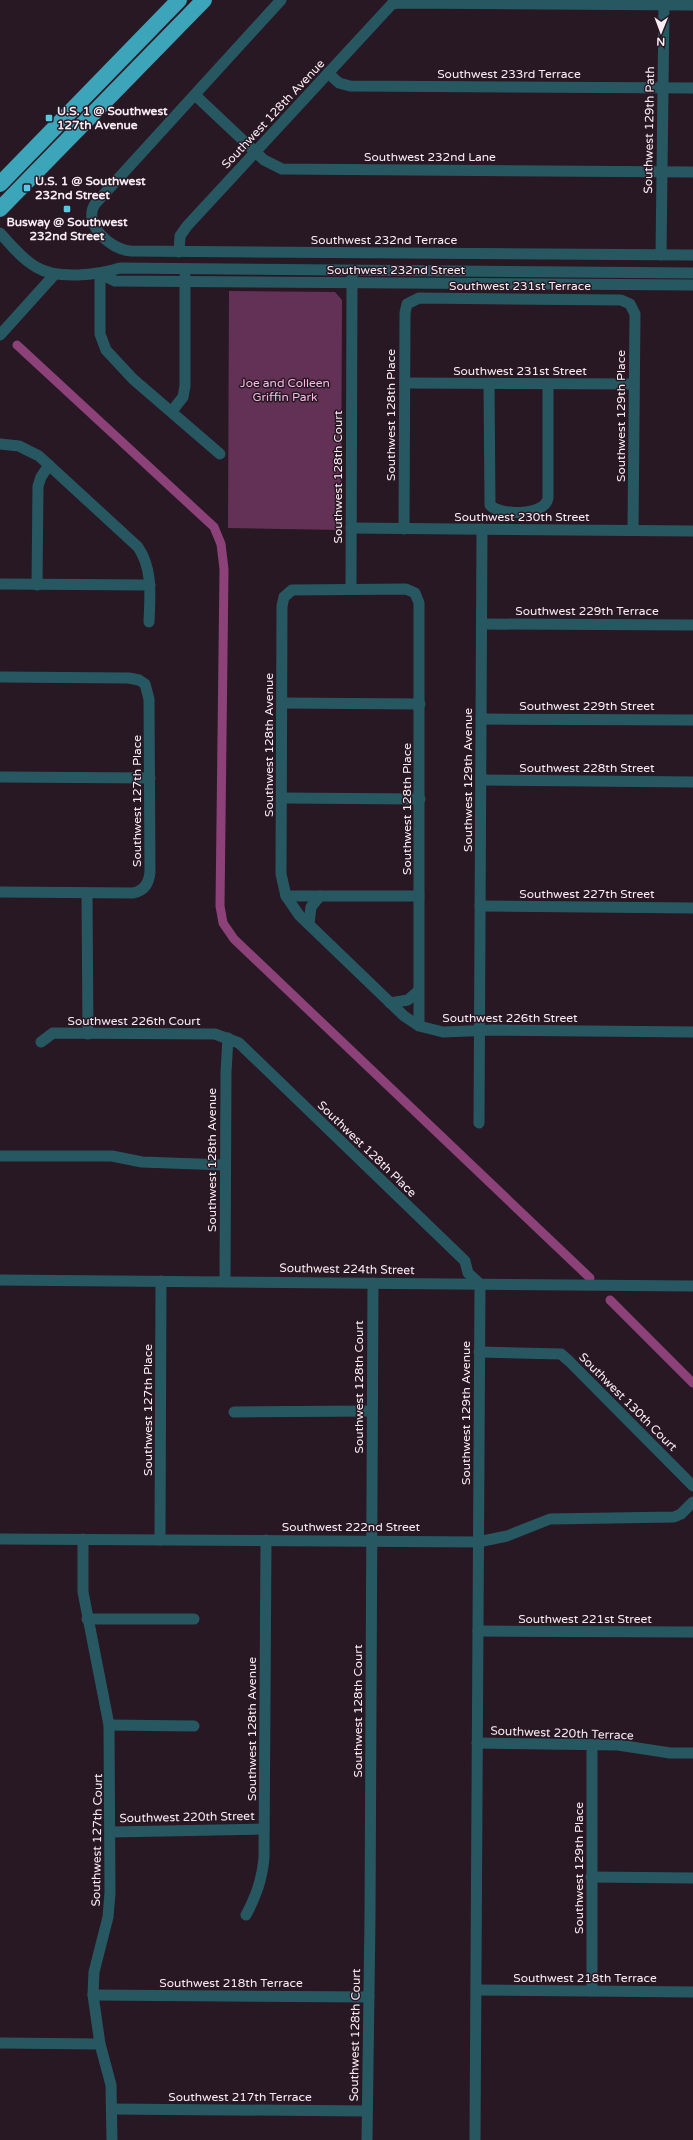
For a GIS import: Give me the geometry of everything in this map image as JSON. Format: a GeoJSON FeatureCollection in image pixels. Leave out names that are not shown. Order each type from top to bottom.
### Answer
{"type":"FeatureCollection","features":[{"type":"Feature","properties":{"kind":"highway"},"geometry":{"type":"LineString","coordinates":[[0,184],[179,0]]}},
{"type":"Feature","properties":{"kind":"highway"},"geometry":{"type":"LineString","coordinates":[[0,209],[204,0]]}},
{"type":"Feature","properties":{"kind":"highway"},"geometry":{"type":"LineString","coordinates":[[0,194],[140,51],[144,37]]}},
{"type":"Feature","properties":{"kind":"street"},"geometry":{"type":"LineString","coordinates":[[195,95],[282,0]]}},
{"type":"Feature","properties":{"kind":"street"},"geometry":{"type":"LineString","coordinates":[[413,2],[579,2],[693,5]]}},
{"type":"Feature","properties":{"kind":"street","name":"Southwest 128th Avenue"},"geometry":{"type":"LineString","coordinates":[[179,252],[180,236],[184,230],[386,8],[398,3],[413,2]]}},
{"type":"Feature","properties":{"kind":"street","name":"Southwest 129th Path"},"geometry":{"type":"LineString","coordinates":[[661,255],[664,5]]}},
{"type":"Feature","properties":{"kind":"street","name":"Southwest 233rd Terrace"},"geometry":{"type":"LineString","coordinates":[[328,73],[339,83],[350,86],[693,88]]}},
{"type":"Feature","properties":{"kind":"street","name":"Southwest 232nd Lane"},"geometry":{"type":"LineString","coordinates":[[195,95],[274,167],[286,170],[693,172]]}},
{"type":"Feature","properties":{"kind":"street","name":"Southwest 232nd Terrace"},"geometry":{"type":"LineString","coordinates":[[195,95],[95,204],[91,217],[98,231],[121,250],[179,252],[693,255]]}},
{"type":"Feature","properties":{"kind":"street","name":"Southwest 232nd Street"},"geometry":{"type":"LineString","coordinates":[[0,233],[31,264],[39,269],[56,274],[100,274],[120,268],[693,272]]}},
{"type":"Feature","properties":{"kind":"street"},"geometry":{"type":"LineString","coordinates":[[172,411],[181,401],[184,391],[185,269]]}},
{"type":"Feature","properties":{"kind":"street","name":"Southwest 128th Court"},"geometry":{"type":"LineString","coordinates":[[351,589],[352,270]]}},
{"type":"Feature","properties":{"kind":"street"},"geometry":{"type":"LineString","coordinates":[[0,335],[56,274]]}},
{"type":"Feature","properties":{"kind":"street"},"geometry":{"type":"LineString","coordinates":[[100,274],[100,334],[104,348],[133,379],[172,411],[220,454]]}},
{"type":"Feature","properties":{"kind":"street","name":"Southwest 232nd Street"},"geometry":{"type":"LineString","coordinates":[[100,274],[116,281],[693,285]]}},
{"type":"Feature","properties":{"kind":"street","name":"Southwest 231st Terrace"},"geometry":{"type":"LineString","coordinates":[[409,302],[419,298],[621,300],[630,304]]}},
{"type":"Feature","properties":{"kind":"street","name":"Southwest 128th Place"},"geometry":{"type":"LineString","coordinates":[[404,529],[405,310],[409,302]]}},
{"type":"Feature","properties":{"kind":"street","name":"Southwest 129th Place"},"geometry":{"type":"LineString","coordinates":[[630,304],[635,314],[633,530]]}},
{"type":"Feature","properties":{"kind":"street","name":"Southwest 231st Street"},"geometry":{"type":"LineString","coordinates":[[405,383],[634,384]]}},
{"type":"Feature","properties":{"kind":"street"},"geometry":{"type":"LineString","coordinates":[[490,383],[490,505],[495,509],[502,511],[535,512],[544,507],[548,498],[548,384]]}},
{"type":"Feature","properties":{"kind":"street"},"geometry":{"type":"LineString","coordinates":[[0,444],[26,449],[39,456],[131,539],[146,560],[150,585],[150,622]]}},
{"type":"Feature","properties":{"kind":"street"},"geometry":{"type":"LineString","coordinates":[[37,585],[38,486],[41,477],[49,465]]}},
{"type":"Feature","properties":{"kind":"street","name":"Southwest 230th Street"},"geometry":{"type":"LineString","coordinates":[[351,528],[693,531]]}},
{"type":"Feature","properties":{"kind":"street","name":"Southwest 129th Avenue"},"geometry":{"type":"LineString","coordinates":[[479,1123],[478,1030],[480,1018],[482,529]]}},
{"type":"Feature","properties":{"kind":"street"},"geometry":{"type":"LineString","coordinates":[[0,584],[150,585]]}},
{"type":"Feature","properties":{"kind":"street","name":"Southwest 128th Avenue"},"geometry":{"type":"LineString","coordinates":[[286,896],[281,874],[282,606],[286,593],[296,588],[351,589]]}},
{"type":"Feature","properties":{"kind":"street","name":"Southwest 128th Place"},"geometry":{"type":"LineString","coordinates":[[351,589],[406,589],[415,594],[420,608],[419,1026]]}},
{"type":"Feature","properties":{"kind":"street","name":"Southwest 229th Terrace"},"geometry":{"type":"LineString","coordinates":[[482,624],[693,625]]}},
{"type":"Feature","properties":{"kind":"street","name":"Southwest 127th Place"},"geometry":{"type":"LineString","coordinates":[[0,677],[129,678],[143,682],[147,687],[150,699],[150,872],[146,885],[133,893],[87,893]]}},
{"type":"Feature","properties":{"kind":"street"},"geometry":{"type":"LineString","coordinates":[[282,703],[420,704]]}},
{"type":"Feature","properties":{"kind":"street","name":"Southwest 229th Street"},"geometry":{"type":"LineString","coordinates":[[481,719],[693,720]]}},
{"type":"Feature","properties":{"kind":"street"},"geometry":{"type":"LineString","coordinates":[[0,777],[150,778]]}},
{"type":"Feature","properties":{"kind":"street","name":"Southwest 228th Street"},"geometry":{"type":"LineString","coordinates":[[481,780],[693,782]]}},
{"type":"Feature","properties":{"kind":"street"},"geometry":{"type":"LineString","coordinates":[[282,798],[420,799]]}},
{"type":"Feature","properties":{"kind":"street"},"geometry":{"type":"LineString","coordinates":[[0,892],[87,893],[88,1034]]}},
{"type":"Feature","properties":{"kind":"street"},"geometry":{"type":"LineString","coordinates":[[286,896],[419,896]]}},
{"type":"Feature","properties":{"kind":"street","name":"Southwest 226th Street"},"geometry":{"type":"LineString","coordinates":[[286,896],[293,908],[309,924],[390,1002],[419,1026],[443,1032],[478,1030],[693,1032]]}},
{"type":"Feature","properties":{"kind":"street"},"geometry":{"type":"LineString","coordinates":[[309,924],[311,907],[320,896]]}},
{"type":"Feature","properties":{"kind":"street","name":"Southwest 227th Street"},"geometry":{"type":"LineString","coordinates":[[480,906],[693,908]]}},
{"type":"Feature","properties":{"kind":"street"},"geometry":{"type":"LineString","coordinates":[[390,1002],[408,1000],[418,991]]}},
{"type":"Feature","properties":{"kind":"street","name":"Southwest 226th Court"},"geometry":{"type":"LineString","coordinates":[[41,1042],[53,1034],[215,1034],[228,1038]]}},
{"type":"Feature","properties":{"kind":"street","name":"Southwest 128th Avenue"},"geometry":{"type":"LineString","coordinates":[[225,1281],[226,1072],[228,1038]]}},
{"type":"Feature","properties":{"kind":"street","name":"Southwest 128th Place"},"geometry":{"type":"LineString","coordinates":[[228,1038],[239,1043],[465,1261],[468,1273],[480,1284]]}},
{"type":"Feature","properties":{"kind":"street"},"geometry":{"type":"LineString","coordinates":[[0,1156],[112,1156],[142,1162],[225,1165]]}},
{"type":"Feature","properties":{"kind":"street","name":"Southwest 224th Street"},"geometry":{"type":"LineString","coordinates":[[0,1280],[693,1286]]}},
{"type":"Feature","properties":{"kind":"street","name":"Southwest 127th Place"},"geometry":{"type":"LineString","coordinates":[[160,1540],[161,1281]]}},
{"type":"Feature","properties":{"kind":"street","name":"Southwest 128th Court"},"geometry":{"type":"LineString","coordinates":[[367,2140],[373,1283]]}},
{"type":"Feature","properties":{"kind":"street","name":"Southwest 129th Avenue"},"geometry":{"type":"LineString","coordinates":[[478,1542],[480,1284]]}},
{"type":"Feature","properties":{"kind":"street","name":"Southwest 130th Court"},"geometry":{"type":"LineString","coordinates":[[480,1352],[561,1354],[693,1486]]}},
{"type":"Feature","properties":{"kind":"street"},"geometry":{"type":"LineString","coordinates":[[234,1412],[372,1411]]}},
{"type":"Feature","properties":{"kind":"street","name":"Southwest 222nd Street"},"geometry":{"type":"LineString","coordinates":[[0,1539],[372,1540],[478,1542],[507,1536],[550,1519],[674,1517],[681,1514],[693,1502]]}},
{"type":"Feature","properties":{"kind":"street","name":"Southwest 127th Court"},"geometry":{"type":"LineString","coordinates":[[83,1539],[83,1592],[109,1725],[111,1832],[108,1917],[94,1972],[93,1995],[100,2044],[111,2086],[112,2140]]}},
{"type":"Feature","properties":{"kind":"street","name":"Southwest 128th Avenue"},"geometry":{"type":"LineString","coordinates":[[246,1915],[256,1895],[262,1878],[264,1858],[266,1540]]}},
{"type":"Feature","properties":{"kind":"street"},"geometry":{"type":"LineString","coordinates":[[475,2140],[477,1990],[478,1542]]}},
{"type":"Feature","properties":{"kind":"street"},"geometry":{"type":"LineString","coordinates":[[88,1619],[194,1619]]}},
{"type":"Feature","properties":{"kind":"street","name":"Southwest 221st Street"},"geometry":{"type":"LineString","coordinates":[[478,1631],[693,1632]]}},
{"type":"Feature","properties":{"kind":"street"},"geometry":{"type":"LineString","coordinates":[[109,1725],[194,1726]]}},
{"type":"Feature","properties":{"kind":"street","name":"Southwest 220th Terrace"},"geometry":{"type":"LineString","coordinates":[[477,1743],[618,1745],[670,1753],[693,1753]]}},
{"type":"Feature","properties":{"kind":"street","name":"Southwest 129th Place"},"geometry":{"type":"LineString","coordinates":[[592,1745],[592,1991]]}},
{"type":"Feature","properties":{"kind":"street","name":"Southwest 220th Street"},"geometry":{"type":"LineString","coordinates":[[111,1832],[264,1829]]}},
{"type":"Feature","properties":{"kind":"street"},"geometry":{"type":"LineString","coordinates":[[591,1877],[693,1878]]}},
{"type":"Feature","properties":{"kind":"street","name":"Southwest 218th Terrace"},"geometry":{"type":"LineString","coordinates":[[477,1990],[693,1992]]}},
{"type":"Feature","properties":{"kind":"street","name":"Southwest 218th Terrace"},"geometry":{"type":"LineString","coordinates":[[93,1995],[369,1996]]}},
{"type":"Feature","properties":{"kind":"street"},"geometry":{"type":"LineString","coordinates":[[0,2043],[100,2044]]}},
{"type":"Feature","properties":{"kind":"street","name":"Southwest 217th Terrace"},"geometry":{"type":"LineString","coordinates":[[112,2109],[367,2110]]}},
{"type":"Feature","properties":{"kind":"green space","name":"Joe and Colleen Griffin Park"},"geometry":{"type":"Polygon","coordinates":[[[229,291],[335,292],[342,300],[341,530],[228,528],[229,291]]]}},
{"type":"Feature","properties":{"kind":"waterway"},"geometry":{"type":"LineString","coordinates":[[17,345],[214,527],[221,544],[224,569],[220,906],[223,923],[234,939],[590,1278]]}},
{"type":"Feature","properties":{"kind":"waterway"},"geometry":{"type":"LineString","coordinates":[[610,1300],[693,1383]]}},
{"type":"Feature","properties":{"kind":"place","name":"U.S. 1 @ Southwest 127th Avenue"},"geometry":{"type":"Point","coordinates":[49,118]}},
{"type":"Feature","properties":{"kind":"place","name":"U.S. 1 @ Southwest 232nd Street"},"geometry":{"type":"Point","coordinates":[27,188]}},
{"type":"Feature","properties":{"kind":"place","name":"Busway @ Southwest 232nd Street"},"geometry":{"type":"Point","coordinates":[67,209]}}]}
